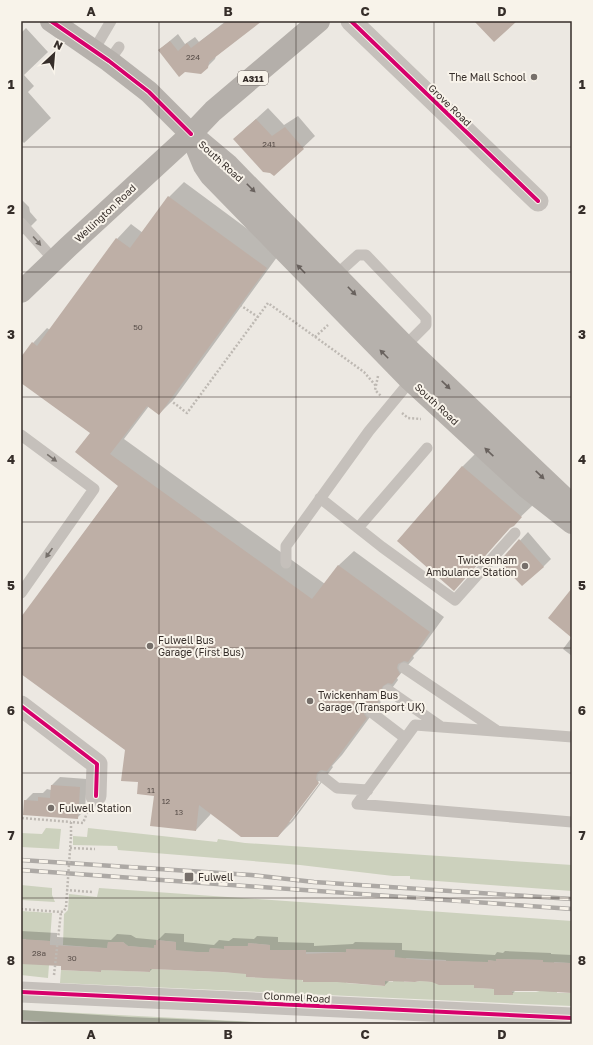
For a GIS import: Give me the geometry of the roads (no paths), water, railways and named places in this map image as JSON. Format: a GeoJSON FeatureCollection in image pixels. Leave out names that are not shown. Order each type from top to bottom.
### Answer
{"type":"FeatureCollection","features":[{"type":"Feature","properties":{"kind":"main road"},"geometry":{"type":"LineString","coordinates":[[51,21],[107,53],[149,92],[190,134]]}},
{"type":"Feature","properties":{"kind":"main road","name":"A311"},"geometry":{"type":"LineString","coordinates":[[190,134],[213,111],[319,21]]}},
{"type":"Feature","properties":{"kind":"main road","name":"Wellington Road"},"geometry":{"type":"LineString","coordinates":[[21,292],[190,134]]}},
{"type":"Feature","properties":{"kind":"main road","name":"South Road"},"geometry":{"type":"LineString","coordinates":[[190,134],[228,165],[405,346],[418,373],[572,505]]}},
{"type":"Feature","properties":{"kind":"main road","name":"South Road"},"geometry":{"type":"LineString","coordinates":[[190,134],[204,166],[210,175],[418,373],[526,487],[572,523]]}},
{"type":"Feature","properties":{"kind":"street","name":"Grove Road"},"geometry":{"type":"LineString","coordinates":[[351,21],[538,201]]}},
{"type":"Feature","properties":{"kind":"street"},"geometry":{"type":"LineString","coordinates":[[21,706],[97,764],[96,796]]}},
{"type":"Feature","properties":{"kind":"street","name":"Clonmel Road"},"geometry":{"type":"LineString","coordinates":[[21,992],[572,1018]]}},
{"type":"Feature","properties":{"kind":"lane"},"geometry":{"type":"LineString","coordinates":[[107,53],[111,21]]}},
{"type":"Feature","properties":{"kind":"lane"},"geometry":{"type":"LineString","coordinates":[[21,223],[54,260]]}},
{"type":"Feature","properties":{"kind":"lane"},"geometry":{"type":"LineString","coordinates":[[336,275],[358,255],[366,255],[426,318],[426,325],[405,346]]}},
{"type":"Feature","properties":{"kind":"lane"},"geometry":{"type":"LineString","coordinates":[[286,563],[286,546],[369,431],[418,373]]}},
{"type":"Feature","properties":{"kind":"lane"},"geometry":{"type":"LineString","coordinates":[[21,435],[94,489],[21,593]]}},
{"type":"Feature","properties":{"kind":"lane"},"geometry":{"type":"LineString","coordinates":[[358,528],[427,448]]}},
{"type":"Feature","properties":{"kind":"lane"},"geometry":{"type":"LineString","coordinates":[[320,498],[382,547],[455,600],[515,533]]}},
{"type":"Feature","properties":{"kind":"lane"},"geometry":{"type":"LineString","coordinates":[[404,668],[498,731]]}},
{"type":"Feature","properties":{"kind":"lane"},"geometry":{"type":"LineString","coordinates":[[388,690],[440,727]]}},
{"type":"Feature","properties":{"kind":"lane"},"geometry":{"type":"LineString","coordinates":[[371,712],[405,738]]}},
{"type":"Feature","properties":{"kind":"lane"},"geometry":{"type":"LineString","coordinates":[[572,737],[414,725],[357,804],[572,822]]}},
{"type":"Feature","properties":{"kind":"lane"},"geometry":{"type":"LineString","coordinates":[[323,777],[338,788],[368,790]]}},
{"type":"Feature","properties":{"kind":"railway"},"geometry":{"type":"LineString","coordinates":[[21,860],[251,875],[314,882],[572,899]]}},
{"type":"Feature","properties":{"kind":"railway"},"geometry":{"type":"LineString","coordinates":[[21,870],[572,909]]}},
{"type":"Feature","properties":{"kind":"place","name":"The Mall School"},"geometry":{"type":"Point","coordinates":[534,77]}},
{"type":"Feature","properties":{"kind":"place","name":"Twickenham Ambulance Station"},"geometry":{"type":"Point","coordinates":[525,566]}},
{"type":"Feature","properties":{"kind":"place","name":"Fulwell Bus Garage (First Bus)"},"geometry":{"type":"Point","coordinates":[150,646]}},
{"type":"Feature","properties":{"kind":"place","name":"Twickenham Bus Garage (Transport UK)"},"geometry":{"type":"Point","coordinates":[310,701]}},
{"type":"Feature","properties":{"kind":"place","name":"Fulwell Station"},"geometry":{"type":"Point","coordinates":[51,808]}},
{"type":"Feature","properties":{"kind":"place","name":"Fulwell"},"geometry":{"type":"Point","coordinates":[189,877]}}]}
